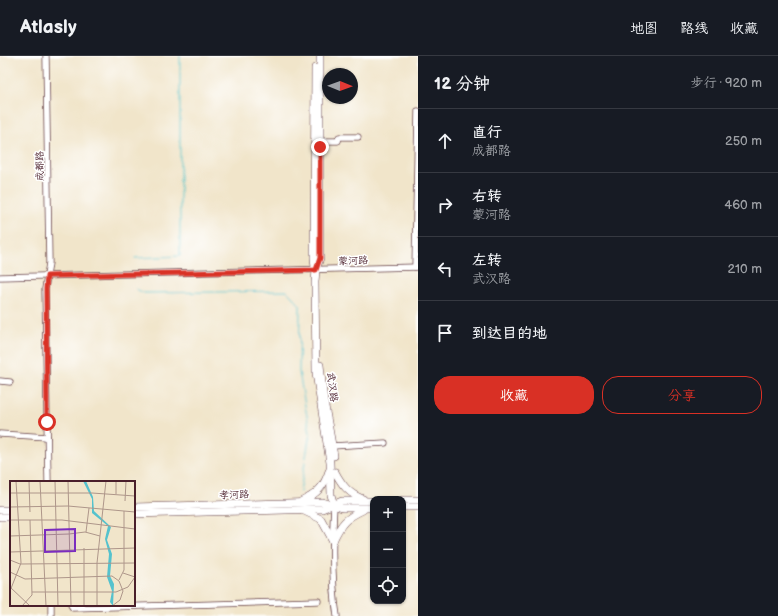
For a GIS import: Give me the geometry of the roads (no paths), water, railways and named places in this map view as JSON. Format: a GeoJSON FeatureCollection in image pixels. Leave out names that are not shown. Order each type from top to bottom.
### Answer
{"type":"FeatureCollection","features":[{"type":"Feature","properties":{"kind":"main road","name":"武汉路"},"geometry":{"type":"LineString","coordinates":[[315,56],[314,258],[319,282],[321,373],[336,472],[336,494],[334,505]]}},
{"type":"Feature","properties":{"kind":"main road","name":"武汉路"},"geometry":{"type":"LineString","coordinates":[[320,56],[320,258],[314,282],[316,373],[330,463],[331,495],[334,505]]}},
{"type":"Feature","properties":{"kind":"main road"},"geometry":{"type":"LineString","coordinates":[[330,463],[326,481],[318,491],[298,506],[321,519],[333,541]]}},
{"type":"Feature","properties":{"kind":"main road"},"geometry":{"type":"LineString","coordinates":[[336,472],[341,484],[347,490],[356,497],[370,504]]}},
{"type":"Feature","properties":{"kind":"main road"},"geometry":{"type":"LineString","coordinates":[[406,500],[418,500]]}},
{"type":"Feature","properties":{"kind":"main road"},"geometry":{"type":"LineString","coordinates":[[333,541],[345,520],[370,504]]}},
{"type":"Feature","properties":{"kind":"main road","name":"孝河路"},"geometry":{"type":"LineString","coordinates":[[135,507],[298,506],[322,509],[334,505],[342,508],[370,504]]}},
{"type":"Feature","properties":{"kind":"main road","name":"孝河路"},"geometry":{"type":"LineString","coordinates":[[135,514],[298,506]]}},
{"type":"Feature","properties":{"kind":"main road"},"geometry":{"type":"LineString","coordinates":[[406,507],[418,507]]}},
{"type":"Feature","properties":{"kind":"street","name":"成都路"},"geometry":{"type":"LineString","coordinates":[[45,56],[46,263],[49,297],[49,481]]}},
{"type":"Feature","properties":{"kind":"street"},"geometry":{"type":"LineString","coordinates":[[416,267],[418,111]]}},
{"type":"Feature","properties":{"kind":"street"},"geometry":{"type":"LineString","coordinates":[[320,141],[338,141],[339,137],[358,137]]}},
{"type":"Feature","properties":{"kind":"street","name":"蒙河路"},"geometry":{"type":"LineString","coordinates":[[0,277],[416,267]]}},
{"type":"Feature","properties":{"kind":"street","name":"成都路"},"geometry":{"type":"LineString","coordinates":[[47,276],[47,437],[49,481]]}},
{"type":"Feature","properties":{"kind":"street"},"geometry":{"type":"LineString","coordinates":[[0,381],[10,382]]}},
{"type":"Feature","properties":{"kind":"street"},"geometry":{"type":"LineString","coordinates":[[0,434],[47,437]]}},
{"type":"Feature","properties":{"kind":"street"},"geometry":{"type":"LineString","coordinates":[[332,446],[386,443]]}},
{"type":"Feature","properties":{"kind":"street","name":"武汉路"},"geometry":{"type":"LineString","coordinates":[[334,505],[334,600],[337,616]]}},
{"type":"Feature","properties":{"kind":"street"},"geometry":{"type":"LineString","coordinates":[[135,606],[318,600]]}},
{"type":"Feature","properties":{"kind":"street"},"geometry":{"type":"LineString","coordinates":[[72,606],[73,608],[134,606]]}},
{"type":"Feature","properties":{"kind":"waterway"},"geometry":{"type":"LineString","coordinates":[[135,258],[180,256],[180,56]]}},
{"type":"Feature","properties":{"kind":"waterway"},"geometry":{"type":"LineString","coordinates":[[136,289],[144,293],[287,291],[300,305],[299,372],[310,433],[300,492]]}}]}
